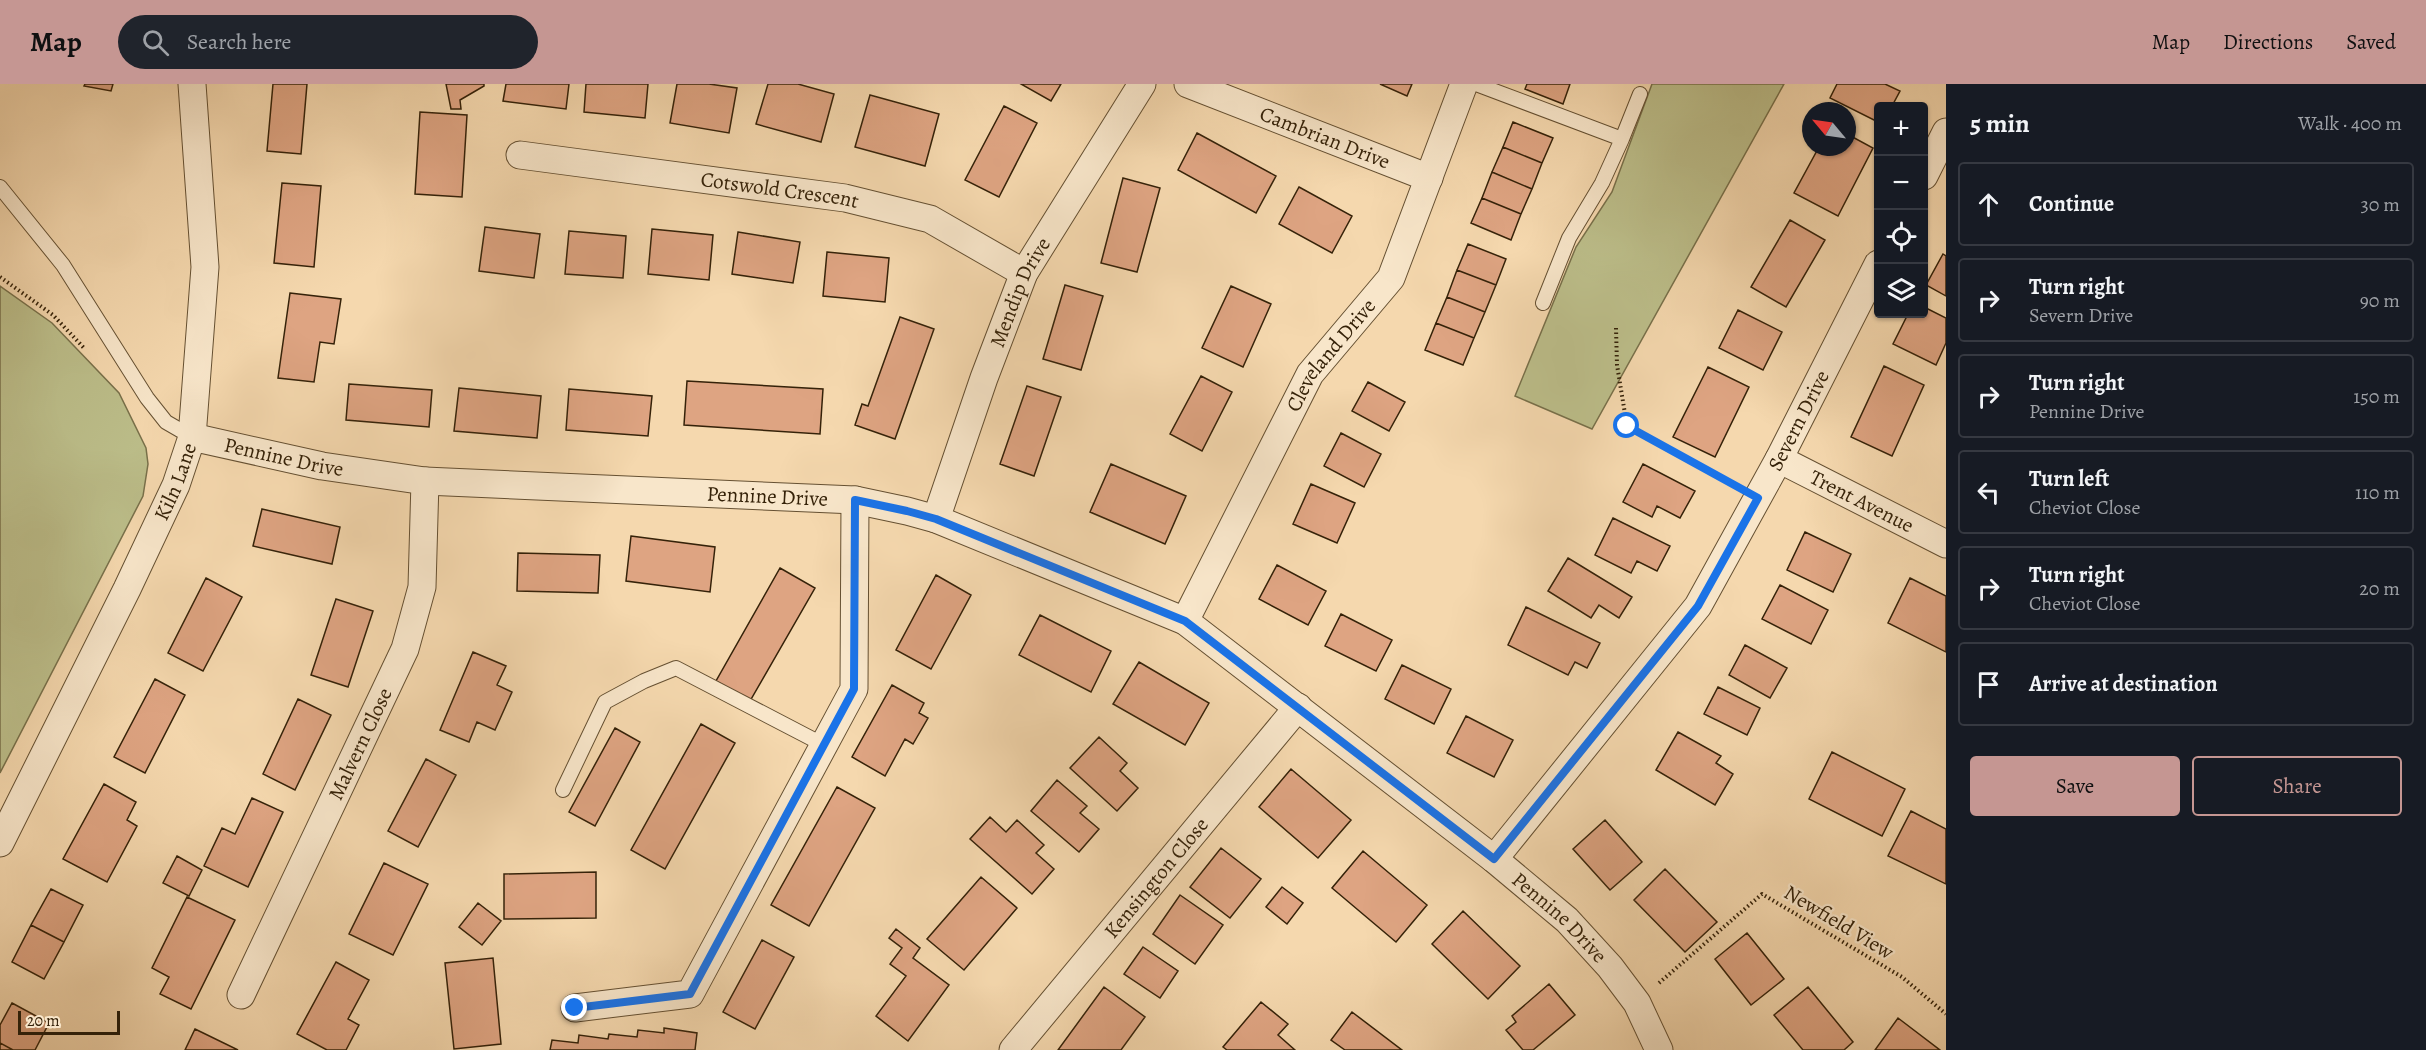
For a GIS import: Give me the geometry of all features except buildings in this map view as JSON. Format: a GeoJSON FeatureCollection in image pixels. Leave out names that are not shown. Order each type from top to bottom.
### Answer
{"type":"FeatureCollection","features":[{"type":"Feature","properties":{"kind":"street","name":"Kiln Lane"},"geometry":{"type":"LineString","coordinates":[[0,843],[127,589],[176,484],[192,437],[205,267],[192,84]]}},
{"type":"Feature","properties":{"kind":"street","name":"Mendip Drive"},"geometry":{"type":"LineString","coordinates":[[936,519],[984,378],[1024,273],[1142,84]]}},
{"type":"Feature","properties":{"kind":"street","name":"Cambrian Drive"},"geometry":{"type":"LineString","coordinates":[[1188,84],[1429,178]]}},
{"type":"Feature","properties":{"kind":"street","name":"Cleveland Drive"},"geometry":{"type":"LineString","coordinates":[[1185,621],[1310,374],[1392,278],[1464,84]]}},
{"type":"Feature","properties":{"kind":"street"},"geometry":{"type":"LineString","coordinates":[[1928,166],[1946,132]]}},
{"type":"Feature","properties":{"kind":"street","name":"Cotswold Crescent"},"geometry":{"type":"LineString","coordinates":[[520,155],[844,198],[930,219],[1024,273]]}},
{"type":"Feature","properties":{"kind":"street","name":"Severn Drive"},"geometry":{"type":"LineString","coordinates":[[1494,859],[1698,606],[1779,459],[1874,272]]}},
{"type":"Feature","properties":{"kind":"street","name":"Pennine Drive"},"geometry":{"type":"LineString","coordinates":[[192,437],[322,466],[425,481],[855,500],[936,519],[1185,621],[1494,859],[1567,920],[1610,967],[1637,1003],[1659,1050]]}},
{"type":"Feature","properties":{"kind":"street","name":"Trent Avenue"},"geometry":{"type":"LineString","coordinates":[[1779,459],[1946,544]]}},
{"type":"Feature","properties":{"kind":"street","name":"Malvern Close"},"geometry":{"type":"LineString","coordinates":[[254,987],[405,649],[422,587],[425,481]]}},
{"type":"Feature","properties":{"kind":"street"},"geometry":{"type":"LineString","coordinates":[[575,1008],[690,994],[854,689],[855,500]]}},
{"type":"Feature","properties":{"kind":"street","name":"Kensington Close"},"geometry":{"type":"LineString","coordinates":[[1013,1050],[1299,707]]}},
{"type":"Feature","properties":{"kind":"lane"},"geometry":{"type":"LineString","coordinates":[[1476,84],[1622,139]]}},
{"type":"Feature","properties":{"kind":"lane"},"geometry":{"type":"LineString","coordinates":[[1543,303],[1569,238],[1602,183],[1640,94]]}},
{"type":"Feature","properties":{"kind":"lane"},"geometry":{"type":"LineString","coordinates":[[0,187],[63,265],[147,398],[166,422],[192,437]]}},
{"type":"Feature","properties":{"kind":"lane"},"geometry":{"type":"LineString","coordinates":[[563,790],[605,702],[644,681],[676,668],[824,745]]}},
{"type":"Feature","properties":{"kind":"path"},"geometry":{"type":"LineString","coordinates":[[0,277],[53,315],[92,356]]}},
{"type":"Feature","properties":{"kind":"path"},"geometry":{"type":"LineString","coordinates":[[1616,328],[1617,364],[1627,426],[1758,498]]}},
{"type":"Feature","properties":{"kind":"path","name":"Newfield View"},"geometry":{"type":"LineString","coordinates":[[1637,1003],[1762,894],[1902,977],[1946,1014]]}},
{"type":"Feature","properties":{"kind":"green space"},"geometry":{"type":"Polygon","coordinates":[[[1652,84],[1784,84],[1592,429],[1515,396],[1576,247],[1612,192],[1652,84]]]}},
{"type":"Feature","properties":{"kind":"green space"},"geometry":{"type":"Polygon","coordinates":[[[0,286],[52,323],[119,393],[146,448],[148,464],[143,496],[0,773],[0,286]]]}},
{"type":"Feature","properties":{"kind":"route"},"geometry":{"type":"LineString","coordinates":[[575,1008],[690,994],[854,689],[855,500],[936,519],[1185,621],[1494,859],[1698,606],[1758,498],[1627,426]]}}]}
